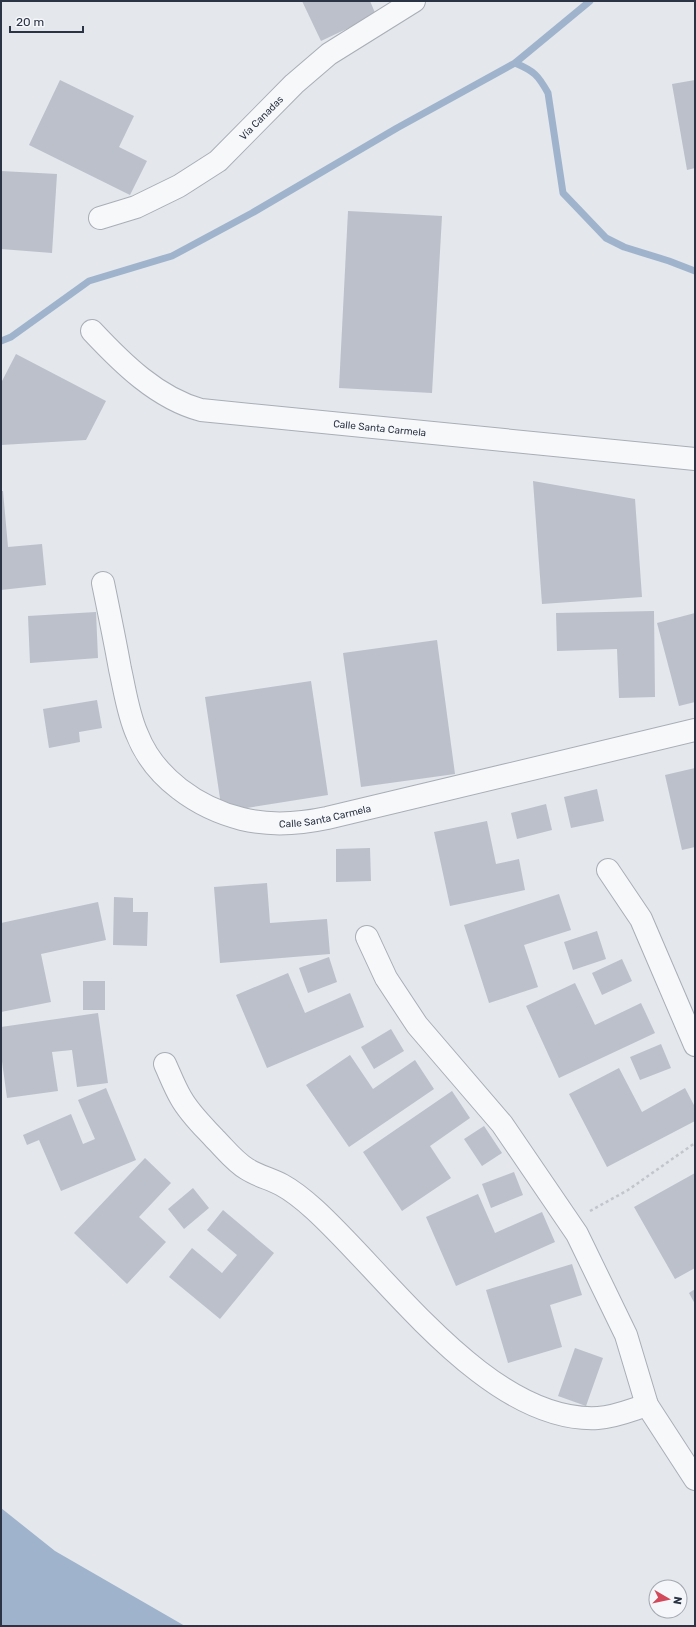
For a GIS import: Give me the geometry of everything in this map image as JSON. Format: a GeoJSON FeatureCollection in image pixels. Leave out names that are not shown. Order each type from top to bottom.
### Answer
{"type":"FeatureCollection","features":[{"type":"Feature","properties":{"kind":"street","name":"Vía Canadas"},"geometry":{"type":"LineString","coordinates":[[100,218],[136,206],[179,186],[218,161],[294,84],[329,54],[414,1]]}},
{"type":"Feature","properties":{"kind":"street","name":"Calle Santa Carmela"},"geometry":{"type":"LineString","coordinates":[[92,331],[123,363],[167,397],[178,403],[201,410],[695,459]]}},
{"type":"Feature","properties":{"kind":"street","name":"Calle Santa Carmela"},"geometry":{"type":"LineString","coordinates":[[103,583],[131,718],[144,749],[159,770],[181,790],[211,808],[243,819],[286,823],[306,822],[327,818],[695,730]]}},
{"type":"Feature","properties":{"kind":"street"},"geometry":{"type":"LineString","coordinates":[[608,870],[641,919],[695,1046]]}},
{"type":"Feature","properties":{"kind":"street"},"geometry":{"type":"LineString","coordinates":[[367,936],[386,978],[417,1025],[502,1124],[578,1234],[626,1335],[647,1405],[695,1480]]}},
{"type":"Feature","properties":{"kind":"street"},"geometry":{"type":"LineString","coordinates":[[165,1064],[181,1098],[190,1112],[238,1162],[248,1170],[282,1185],[307,1203],[349,1243],[447,1346],[490,1380],[531,1403],[554,1412],[576,1416],[598,1418],[618,1414],[647,1405]]}},
{"type":"Feature","properties":{"kind":"path"},"geometry":{"type":"LineString","coordinates":[[569,1223],[628,1190],[695,1143]]}},
{"type":"Feature","properties":{"kind":"water"},"geometry":{"type":"Polygon","coordinates":[[[1,1508],[55,1551],[185,1626],[1,1626],[1,1508]]]}},
{"type":"Feature","properties":{"kind":"building"},"geometry":{"type":"Polygon","coordinates":[[[302,1],[370,1],[376,15],[321,41],[302,1]]]}},
{"type":"Feature","properties":{"kind":"building"},"geometry":{"type":"Polygon","coordinates":[[[60,80],[134,116],[119,147],[147,161],[130,195],[29,145],[60,80]]]}},
{"type":"Feature","properties":{"kind":"building"},"geometry":{"type":"Polygon","coordinates":[[[695,80],[695,168],[687,170],[672,84],[695,80]]]}},
{"type":"Feature","properties":{"kind":"building"},"geometry":{"type":"Polygon","coordinates":[[[1,171],[57,174],[52,253],[1,249],[1,171]]]}},
{"type":"Feature","properties":{"kind":"building"},"geometry":{"type":"Polygon","coordinates":[[[348,211],[442,216],[432,393],[339,388],[348,211]]]}},
{"type":"Feature","properties":{"kind":"building"},"geometry":{"type":"Polygon","coordinates":[[[16,354],[106,401],[86,440],[1,445],[1,383],[16,354]]]}},
{"type":"Feature","properties":{"kind":"building"},"geometry":{"type":"Polygon","coordinates":[[[533,481],[635,499],[642,597],[542,604],[533,481]]]}},
{"type":"Feature","properties":{"kind":"building"},"geometry":{"type":"Polygon","coordinates":[[[1,491],[3,491],[8,547],[42,544],[46,585],[1,590],[1,491]]]}},
{"type":"Feature","properties":{"kind":"building"},"geometry":{"type":"Polygon","coordinates":[[[654,611],[655,697],[619,698],[617,649],[557,651],[556,613],[654,611]]]}},
{"type":"Feature","properties":{"kind":"building"},"geometry":{"type":"Polygon","coordinates":[[[96,612],[98,658],[30,663],[28,616],[96,612]]]}},
{"type":"Feature","properties":{"kind":"building"},"geometry":{"type":"Polygon","coordinates":[[[695,613],[695,702],[679,706],[657,623],[695,613]]]}},
{"type":"Feature","properties":{"kind":"building"},"geometry":{"type":"Polygon","coordinates":[[[437,640],[455,774],[361,787],[343,653],[437,640]]]}},
{"type":"Feature","properties":{"kind":"building"},"geometry":{"type":"Polygon","coordinates":[[[311,681],[328,795],[222,812],[205,697],[311,681]]]}},
{"type":"Feature","properties":{"kind":"building"},"geometry":{"type":"Polygon","coordinates":[[[97,700],[102,728],[79,732],[80,742],[49,748],[43,709],[97,700]]]}},
{"type":"Feature","properties":{"kind":"building"},"geometry":{"type":"Polygon","coordinates":[[[695,768],[695,847],[682,850],[665,775],[695,768]]]}},
{"type":"Feature","properties":{"kind":"building"},"geometry":{"type":"Polygon","coordinates":[[[597,789],[604,821],[571,828],[564,797],[597,789]]]}},
{"type":"Feature","properties":{"kind":"building"},"geometry":{"type":"Polygon","coordinates":[[[546,804],[552,830],[517,839],[511,813],[546,804]]]}},
{"type":"Feature","properties":{"kind":"building"},"geometry":{"type":"Polygon","coordinates":[[[487,821],[496,864],[519,859],[525,890],[450,906],[434,832],[487,821]]]}},
{"type":"Feature","properties":{"kind":"building"},"geometry":{"type":"Polygon","coordinates":[[[370,848],[371,881],[336,882],[336,849],[370,848]]]}},
{"type":"Feature","properties":{"kind":"building"},"geometry":{"type":"Polygon","coordinates":[[[267,883],[270,923],[327,919],[330,954],[220,963],[214,887],[267,883]]]}},
{"type":"Feature","properties":{"kind":"building"},"geometry":{"type":"Polygon","coordinates":[[[559,894],[571,930],[524,945],[538,987],[489,1003],[464,925],[559,894]]]}},
{"type":"Feature","properties":{"kind":"building"},"geometry":{"type":"Polygon","coordinates":[[[114,897],[133,898],[133,912],[148,912],[147,946],[113,945],[114,897]]]}},
{"type":"Feature","properties":{"kind":"building"},"geometry":{"type":"Polygon","coordinates":[[[98,902],[106,940],[41,954],[51,1002],[1,1012],[1,923],[98,902]]]}},
{"type":"Feature","properties":{"kind":"building"},"geometry":{"type":"Polygon","coordinates":[[[597,931],[606,959],[573,970],[564,942],[597,931]]]}},
{"type":"Feature","properties":{"kind":"building"},"geometry":{"type":"Polygon","coordinates":[[[329,957],[337,982],[308,993],[299,968],[329,957]]]}},
{"type":"Feature","properties":{"kind":"building"},"geometry":{"type":"Polygon","coordinates":[[[622,959],[632,981],[602,995],[592,973],[622,959]]]}},
{"type":"Feature","properties":{"kind":"building"},"geometry":{"type":"Polygon","coordinates":[[[288,973],[305,1013],[350,993],[364,1027],[267,1068],[236,995],[288,973]]]}},
{"type":"Feature","properties":{"kind":"building"},"geometry":{"type":"Polygon","coordinates":[[[83,981],[105,981],[105,1010],[83,1010],[83,981]]]}},
{"type":"Feature","properties":{"kind":"building"},"geometry":{"type":"Polygon","coordinates":[[[575,983],[595,1025],[641,1003],[655,1033],[559,1078],[526,1006],[575,983]]]}},
{"type":"Feature","properties":{"kind":"building"},"geometry":{"type":"Polygon","coordinates":[[[98,1013],[108,1083],[77,1087],[72,1050],[52,1052],[58,1091],[7,1098],[1,1054],[1,1027],[98,1013]]]}},
{"type":"Feature","properties":{"kind":"building"},"geometry":{"type":"Polygon","coordinates":[[[391,1029],[404,1051],[374,1069],[361,1047],[391,1029]]]}},
{"type":"Feature","properties":{"kind":"building"},"geometry":{"type":"Polygon","coordinates":[[[661,1044],[671,1068],[640,1080],[630,1057],[661,1044]]]}},
{"type":"Feature","properties":{"kind":"building"},"geometry":{"type":"Polygon","coordinates":[[[350,1055],[373,1089],[415,1060],[434,1089],[349,1147],[306,1085],[350,1055]]]}},
{"type":"Feature","properties":{"kind":"building"},"geometry":{"type":"Polygon","coordinates":[[[619,1068],[642,1112],[685,1088],[695,1107],[695,1121],[607,1167],[569,1094],[619,1068]]]}},
{"type":"Feature","properties":{"kind":"building"},"geometry":{"type":"Polygon","coordinates":[[[106,1088],[136,1160],[61,1191],[39,1140],[27,1145],[23,1135],[71,1114],[83,1144],[95,1139],[78,1100],[106,1088]]]}},
{"type":"Feature","properties":{"kind":"building"},"geometry":{"type":"Polygon","coordinates":[[[452,1091],[470,1118],[430,1146],[451,1178],[402,1211],[363,1152],[452,1091]]]}},
{"type":"Feature","properties":{"kind":"building"},"geometry":{"type":"Polygon","coordinates":[[[484,1126],[502,1153],[482,1166],[464,1139],[484,1126]]]}},
{"type":"Feature","properties":{"kind":"building"},"geometry":{"type":"Polygon","coordinates":[[[145,1158],[171,1183],[139,1217],[166,1242],[127,1284],[74,1233],[145,1158]]]}},
{"type":"Feature","properties":{"kind":"building"},"geometry":{"type":"Polygon","coordinates":[[[514,1172],[523,1195],[491,1208],[482,1184],[514,1172]]]}},
{"type":"Feature","properties":{"kind":"building"},"geometry":{"type":"Polygon","coordinates":[[[695,1173],[695,1268],[675,1279],[634,1207],[695,1173]]]}},
{"type":"Feature","properties":{"kind":"building"},"geometry":{"type":"Polygon","coordinates":[[[193,1188],[209,1208],[184,1229],[168,1209],[193,1188]]]}},
{"type":"Feature","properties":{"kind":"building"},"geometry":{"type":"Polygon","coordinates":[[[478,1194],[495,1233],[542,1212],[555,1242],[456,1286],[426,1217],[478,1194]]]}},
{"type":"Feature","properties":{"kind":"building"},"geometry":{"type":"Polygon","coordinates":[[[223,1210],[274,1253],[220,1319],[169,1277],[192,1248],[222,1273],[237,1255],[207,1230],[223,1210]]]}},
{"type":"Feature","properties":{"kind":"building"},"geometry":{"type":"Polygon","coordinates":[[[572,1264],[582,1295],[550,1305],[562,1347],[508,1363],[486,1290],[572,1264]]]}},
{"type":"Feature","properties":{"kind":"building"},"geometry":{"type":"Polygon","coordinates":[[[695,1289],[695,1304],[689,1293],[695,1289]]]}},
{"type":"Feature","properties":{"kind":"building"},"geometry":{"type":"Polygon","coordinates":[[[575,1348],[603,1358],[586,1406],[558,1396],[575,1348]]]}},
{"type":"Feature","properties":{"kind":"waterway"},"geometry":{"type":"LineString","coordinates":[[1,341],[11,337],[89,281],[172,256],[252,213],[397,128],[515,63],[590,1]]}},
{"type":"Feature","properties":{"kind":"waterway"},"geometry":{"type":"LineString","coordinates":[[515,63],[535,74],[548,93],[563,193],[606,238],[624,247],[695,271]]}}]}
